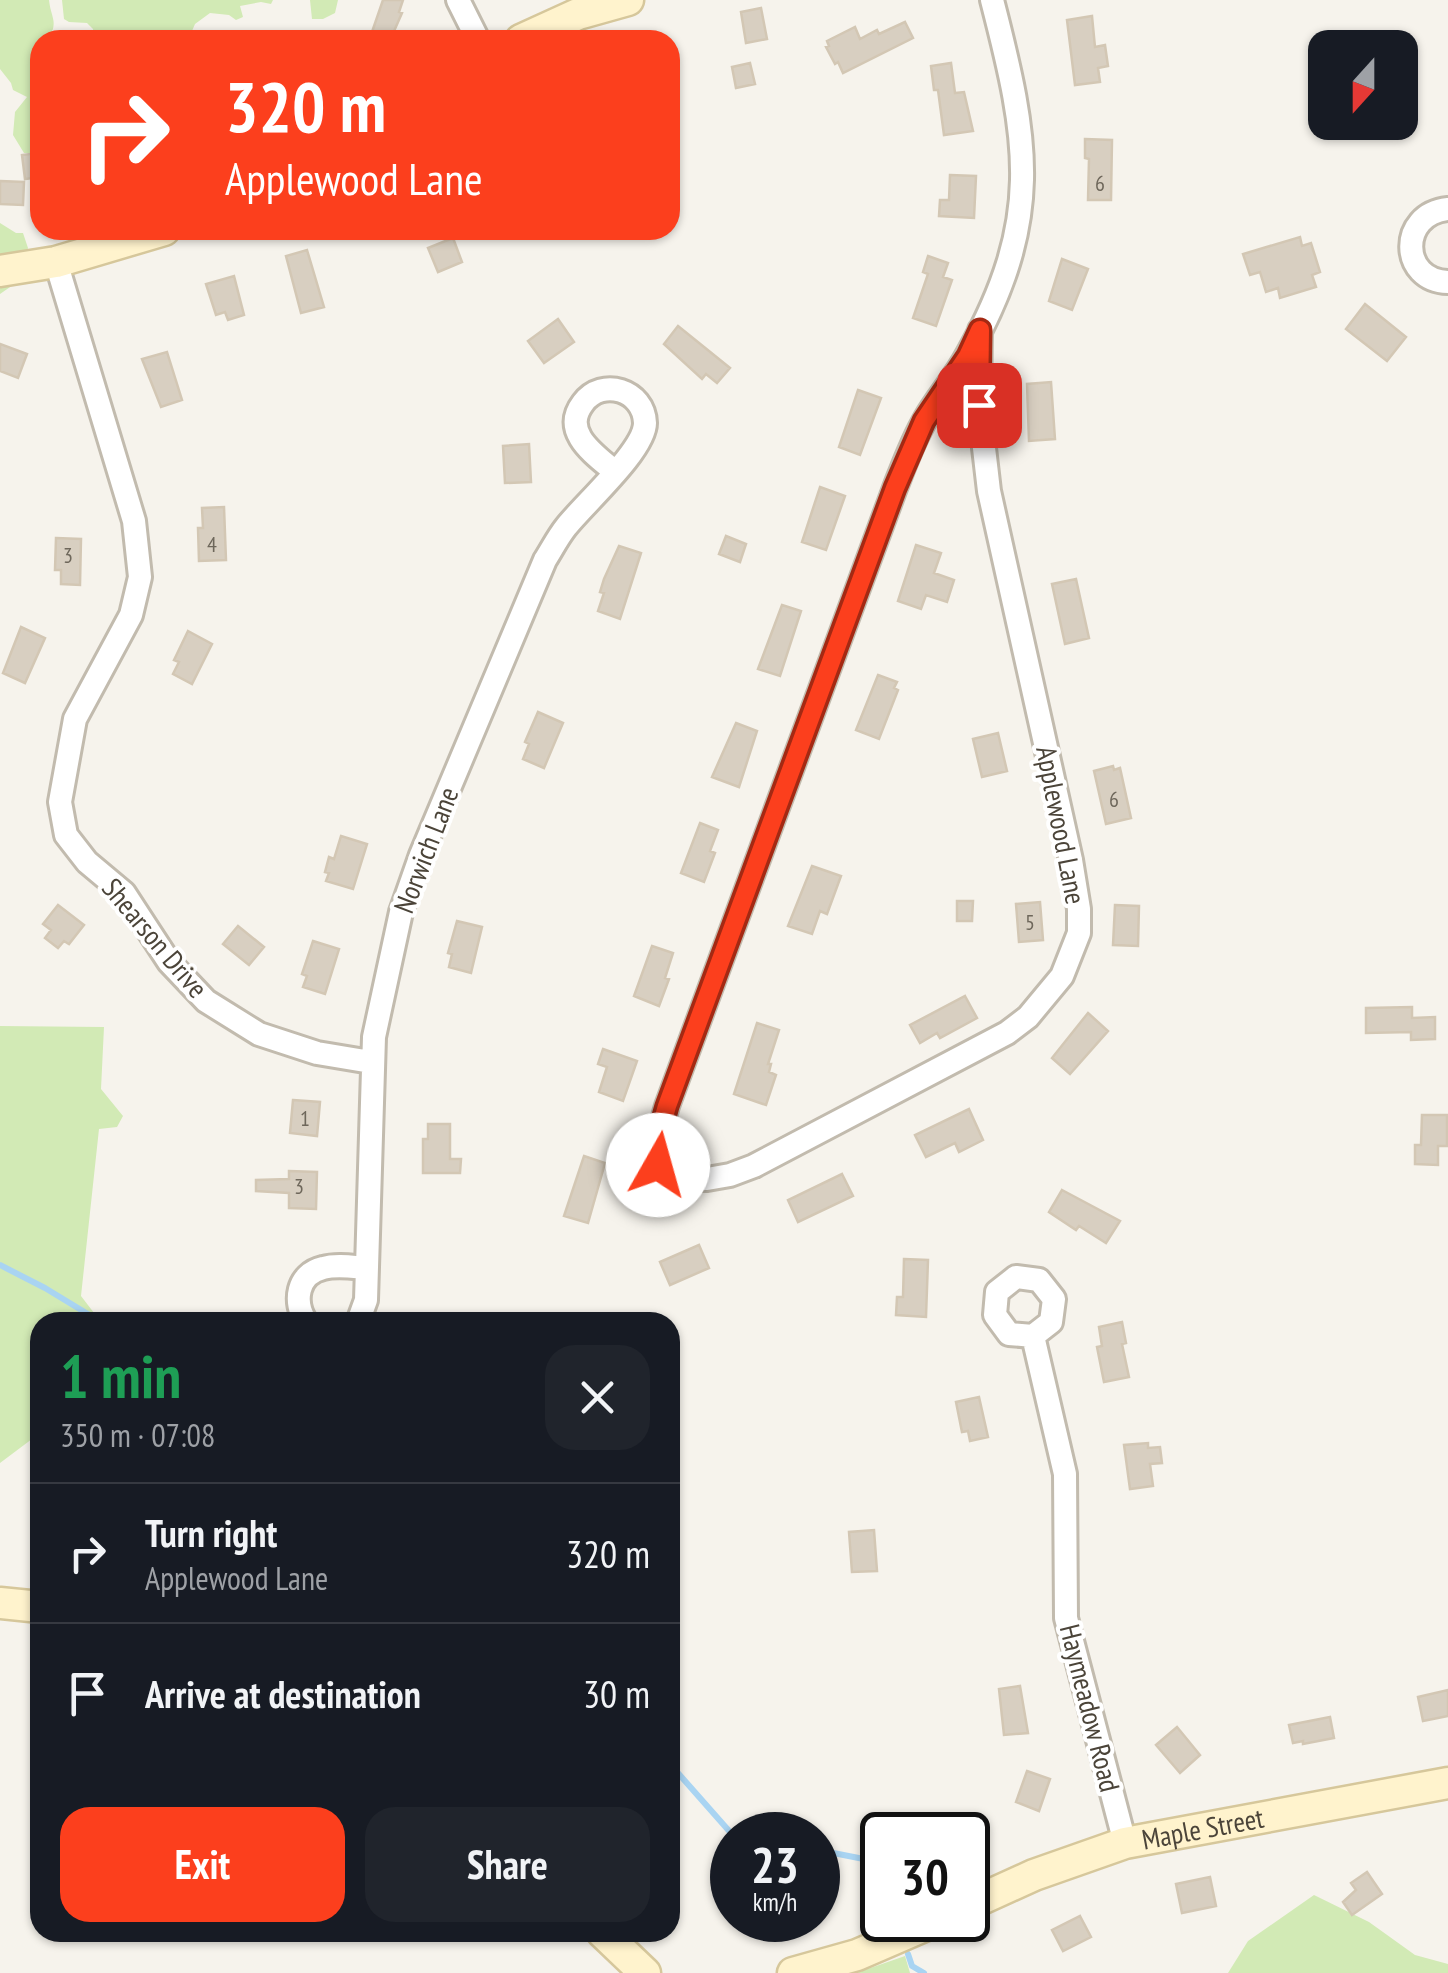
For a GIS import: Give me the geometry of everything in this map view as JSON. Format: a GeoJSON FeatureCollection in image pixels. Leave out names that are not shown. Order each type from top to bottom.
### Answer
{"type":"FeatureCollection","features":[{"type":"Feature","properties":{"kind":"street"},"geometry":{"type":"LineString","coordinates":[[458,0],[473,30]]}},
{"type":"Feature","properties":{"kind":"street"},"geometry":{"type":"LineString","coordinates":[[543,30],[578,14],[628,0]]}},
{"type":"Feature","properties":{"kind":"street"},"geometry":{"type":"LineString","coordinates":[[980,330],[1012,254],[1024,181],[1012,75],[992,0]]}},
{"type":"Feature","properties":{"kind":"street"},"geometry":{"type":"LineString","coordinates":[[1448,210],[1437,210],[1418,224],[1410,247],[1419,270],[1428,278],[1448,282]]}},
{"type":"Feature","properties":{"kind":"street"},"geometry":{"type":"LineString","coordinates":[[0,271],[56,262],[130,240]]}},
{"type":"Feature","properties":{"kind":"street","name":"Shearson Drive"},"geometry":{"type":"LineString","coordinates":[[56,262],[134,521],[140,560],[131,616],[81,706],[71,734],[60,802],[66,836],[86,862],[124,893],[178,973],[233,1021],[287,1045],[372,1062]]}},
{"type":"Feature","properties":{"kind":"street","name":"Applewood Lane"},"geometry":{"type":"LineString","coordinates":[[980,330],[979,405],[989,491],[1071,860],[1079,909],[1079,932],[1073,954],[1047,997],[1007,1033],[754,1166],[730,1175],[680,1178],[658,1165],[656,1145],[667,1106],[895,488],[924,421],[968,356],[980,330]]}},
{"type":"Feature","properties":{"kind":"street","name":"Norwich Lane"},"geometry":{"type":"LineString","coordinates":[[363,1312],[372,1062],[401,912],[421,855],[545,560],[563,531],[614,471]]}},
{"type":"Feature","properties":{"kind":"street"},"geometry":{"type":"LineString","coordinates":[[303,1312],[298,1299],[301,1285],[311,1274],[325,1267],[366,1268]]}},
{"type":"Feature","properties":{"kind":"street","name":"Haymeadow Road"},"geometry":{"type":"LineString","coordinates":[[1032,1336],[1065,1474],[1066,1618],[1125,1843]]}},
{"type":"Feature","properties":{"kind":"street"},"geometry":{"type":"LineString","coordinates":[[1,1606],[30,1607]]}},
{"type":"Feature","properties":{"kind":"street","name":"Maple Street"},"geometry":{"type":"LineString","coordinates":[[990,1895],[1049,1869],[1125,1843],[1448,1784]]}},
{"type":"Feature","properties":{"kind":"street"},"geometry":{"type":"LineString","coordinates":[[612,1942],[645,1973]]}},
{"type":"Feature","properties":{"kind":"street"},"geometry":{"type":"LineString","coordinates":[[793,1973],[887,1942]]}},
{"type":"Feature","properties":{"kind":"green space"},"geometry":{"type":"Polygon","coordinates":[[[0,0],[49,0],[52,30],[30,30],[30,153],[24,153],[13,135],[15,112],[27,97],[13,90],[0,69],[0,0]]]}},
{"type":"Feature","properties":{"kind":"green space"},"geometry":{"type":"Polygon","coordinates":[[[62,0],[273,0],[271,4],[240,6],[243,17],[236,20],[229,15],[210,13],[192,30],[93,30],[87,23],[64,19],[62,0]]]}},
{"type":"Feature","properties":{"kind":"green space"},"geometry":{"type":"Polygon","coordinates":[[[310,0],[338,0],[335,13],[312,19],[310,0]]]}},
{"type":"Feature","properties":{"kind":"green space"},"geometry":{"type":"Polygon","coordinates":[[[0,223],[23,233],[28,248],[13,285],[0,294],[0,223]]]}},
{"type":"Feature","properties":{"kind":"green space"},"geometry":{"type":"Polygon","coordinates":[[[0,1026],[104,1027],[101,1089],[123,1116],[117,1127],[99,1129],[81,1296],[93,1312],[30,1312],[30,1440],[0,1463],[0,1026]]]}},
{"type":"Feature","properties":{"kind":"green space"},"geometry":{"type":"Polygon","coordinates":[[[1314,1895],[1369,1922],[1415,1955],[1448,1964],[1448,1973],[1228,1973],[1248,1941],[1314,1895]]]}},
{"type":"Feature","properties":{"kind":"green space"},"geometry":{"type":"Polygon","coordinates":[[[905,1956],[910,1973],[856,1973],[905,1956]]]}},
{"type":"Feature","properties":{"kind":"building"},"geometry":{"type":"Polygon","coordinates":[[[383,0],[403,0],[395,30],[373,30],[383,0]]]}},
{"type":"Feature","properties":{"kind":"building"},"geometry":{"type":"Polygon","coordinates":[[[761,8],[767,39],[746,43],[741,12],[761,8]]]}},
{"type":"Feature","properties":{"kind":"building"},"geometry":{"type":"Polygon","coordinates":[[[1092,16],[1095,47],[1105,45],[1108,66],[1098,68],[1100,82],[1075,85],[1067,20],[1092,16]]]}},
{"type":"Feature","properties":{"kind":"building"},"geometry":{"type":"Polygon","coordinates":[[[905,22],[913,38],[843,73],[826,47],[827,41],[855,27],[860,39],[905,22]]]}},
{"type":"Feature","properties":{"kind":"building"},"geometry":{"type":"Polygon","coordinates":[[[750,63],[755,84],[736,88],[732,67],[750,63]]]}},
{"type":"Feature","properties":{"kind":"building"},"geometry":{"type":"Polygon","coordinates":[[[951,63],[955,93],[964,92],[973,131],[944,135],[931,66],[951,63]]]}},
{"type":"Feature","properties":{"kind":"building"},"geometry":{"type":"Polygon","coordinates":[[[1085,139],[1112,140],[1111,200],[1088,200],[1089,159],[1085,158],[1085,139]]]}},
{"type":"Feature","properties":{"kind":"building"},"geometry":{"type":"Polygon","coordinates":[[[30,154],[30,178],[25,179],[22,155],[30,154]]]}},
{"type":"Feature","properties":{"kind":"building"},"geometry":{"type":"Polygon","coordinates":[[[950,175],[976,176],[974,218],[939,216],[940,200],[949,200],[950,175]]]}},
{"type":"Feature","properties":{"kind":"building"},"geometry":{"type":"Polygon","coordinates":[[[0,181],[24,182],[23,205],[0,204],[0,181]]]}},
{"type":"Feature","properties":{"kind":"building"},"geometry":{"type":"Polygon","coordinates":[[[1300,237],[1302,246],[1311,243],[1320,272],[1312,275],[1316,287],[1280,298],[1278,288],[1266,292],[1260,272],[1250,275],[1243,254],[1300,237]]]}},
{"type":"Feature","properties":{"kind":"building"},"geometry":{"type":"Polygon","coordinates":[[[454,240],[462,262],[438,272],[428,248],[454,240]]]}},
{"type":"Feature","properties":{"kind":"building"},"geometry":{"type":"Polygon","coordinates":[[[307,250],[324,307],[301,313],[286,256],[307,250]]]}},
{"type":"Feature","properties":{"kind":"building"},"geometry":{"type":"Polygon","coordinates":[[[928,256],[948,263],[943,277],[952,280],[936,326],[913,318],[928,274],[923,272],[928,256]]]}},
{"type":"Feature","properties":{"kind":"building"},"geometry":{"type":"Polygon","coordinates":[[[1062,259],[1088,269],[1072,310],[1049,301],[1062,259]]]}},
{"type":"Feature","properties":{"kind":"building"},"geometry":{"type":"Polygon","coordinates":[[[234,276],[244,315],[228,320],[225,312],[216,315],[206,284],[234,276]]]}},
{"type":"Feature","properties":{"kind":"building"},"geometry":{"type":"Polygon","coordinates":[[[1365,304],[1406,337],[1387,361],[1346,329],[1365,304]]]}},
{"type":"Feature","properties":{"kind":"building"},"geometry":{"type":"Polygon","coordinates":[[[558,319],[574,342],[544,363],[528,341],[558,319]]]}},
{"type":"Feature","properties":{"kind":"building"},"geometry":{"type":"Polygon","coordinates":[[[678,326],[730,368],[717,383],[706,374],[702,379],[664,344],[678,326]]]}},
{"type":"Feature","properties":{"kind":"building"},"geometry":{"type":"Polygon","coordinates":[[[0,344],[27,354],[18,378],[0,371],[0,344]]]}},
{"type":"Feature","properties":{"kind":"building"},"geometry":{"type":"Polygon","coordinates":[[[167,352],[182,400],[161,407],[142,359],[167,352]]]}},
{"type":"Feature","properties":{"kind":"building"},"geometry":{"type":"Polygon","coordinates":[[[1051,382],[1055,439],[1029,441],[1027,384],[1051,382]]]}},
{"type":"Feature","properties":{"kind":"building"},"geometry":{"type":"Polygon","coordinates":[[[858,390],[881,398],[860,455],[839,447],[858,390]]]}},
{"type":"Feature","properties":{"kind":"building"},"geometry":{"type":"Polygon","coordinates":[[[529,444],[531,482],[505,483],[503,446],[529,444]]]}},
{"type":"Feature","properties":{"kind":"building"},"geometry":{"type":"Polygon","coordinates":[[[820,487],[845,496],[826,550],[802,542],[820,487]]]}},
{"type":"Feature","properties":{"kind":"building"},"geometry":{"type":"Polygon","coordinates":[[[224,507],[226,560],[199,561],[202,508],[224,507]]]}},
{"type":"Feature","properties":{"kind":"building"},"geometry":{"type":"Polygon","coordinates":[[[726,536],[746,544],[740,562],[719,554],[726,536]]]}},
{"type":"Feature","properties":{"kind":"building"},"geometry":{"type":"Polygon","coordinates":[[[56,538],[81,539],[80,585],[61,584],[61,570],[55,570],[56,538]]]}},
{"type":"Feature","properties":{"kind":"building"},"geometry":{"type":"Polygon","coordinates":[[[916,545],[941,553],[934,573],[954,580],[947,602],[926,595],[921,609],[898,601],[916,545]]]}},
{"type":"Feature","properties":{"kind":"building"},"geometry":{"type":"Polygon","coordinates":[[[619,546],[641,553],[620,619],[598,611],[604,579],[619,546]]]}},
{"type":"Feature","properties":{"kind":"building"},"geometry":{"type":"Polygon","coordinates":[[[1076,579],[1089,638],[1065,644],[1052,584],[1076,579]]]}},
{"type":"Feature","properties":{"kind":"building"},"geometry":{"type":"Polygon","coordinates":[[[782,605],[801,611],[780,676],[758,669],[782,605]]]}},
{"type":"Feature","properties":{"kind":"building"},"geometry":{"type":"Polygon","coordinates":[[[21,627],[45,638],[25,683],[3,673],[21,627]]]}},
{"type":"Feature","properties":{"kind":"building"},"geometry":{"type":"Polygon","coordinates":[[[188,631],[212,644],[192,684],[173,674],[179,662],[174,660],[188,631]]]}},
{"type":"Feature","properties":{"kind":"building"},"geometry":{"type":"Polygon","coordinates":[[[878,675],[897,682],[894,688],[898,690],[879,739],[856,730],[878,675]]]}},
{"type":"Feature","properties":{"kind":"building"},"geometry":{"type":"Polygon","coordinates":[[[538,712],[563,723],[544,768],[523,759],[529,744],[525,742],[538,712]]]}},
{"type":"Feature","properties":{"kind":"building"},"geometry":{"type":"Polygon","coordinates":[[[736,723],[757,731],[739,787],[712,777],[736,723]]]}},
{"type":"Feature","properties":{"kind":"building"},"geometry":{"type":"Polygon","coordinates":[[[998,733],[1007,771],[982,777],[973,739],[998,733]]]}},
{"type":"Feature","properties":{"kind":"building"},"geometry":{"type":"Polygon","coordinates":[[[1113,766],[1114,770],[1120,768],[1131,818],[1106,824],[1094,771],[1113,766]]]}},
{"type":"Feature","properties":{"kind":"building"},"geometry":{"type":"Polygon","coordinates":[[[700,823],[718,830],[710,851],[715,853],[704,882],[681,873],[700,823]]]}},
{"type":"Feature","properties":{"kind":"building"},"geometry":{"type":"Polygon","coordinates":[[[341,836],[367,844],[353,889],[326,881],[329,857],[334,859],[341,836]]]}},
{"type":"Feature","properties":{"kind":"building"},"geometry":{"type":"Polygon","coordinates":[[[812,866],[841,876],[827,914],[820,911],[812,934],[788,926],[812,866]]]}},
{"type":"Feature","properties":{"kind":"building"},"geometry":{"type":"Polygon","coordinates":[[[957,901],[973,901],[972,921],[957,921],[957,901]]]}},
{"type":"Feature","properties":{"kind":"building"},"geometry":{"type":"Polygon","coordinates":[[[1040,902],[1043,940],[1019,942],[1016,904],[1040,902]]]}},
{"type":"Feature","properties":{"kind":"building"},"geometry":{"type":"Polygon","coordinates":[[[58,905],[84,925],[69,944],[64,941],[58,948],[45,938],[51,930],[43,924],[58,905]]]}},
{"type":"Feature","properties":{"kind":"building"},"geometry":{"type":"Polygon","coordinates":[[[1115,905],[1139,906],[1138,946],[1113,945],[1115,905]]]}},
{"type":"Feature","properties":{"kind":"building"},"geometry":{"type":"Polygon","coordinates":[[[457,921],[482,927],[471,973],[449,967],[452,954],[448,953],[457,921]]]}},
{"type":"Feature","properties":{"kind":"building"},"geometry":{"type":"Polygon","coordinates":[[[238,926],[264,947],[249,965],[223,944],[238,926]]]}},
{"type":"Feature","properties":{"kind":"building"},"geometry":{"type":"Polygon","coordinates":[[[313,941],[339,949],[325,994],[303,987],[307,976],[302,974],[313,941]]]}},
{"type":"Feature","properties":{"kind":"building"},"geometry":{"type":"Polygon","coordinates":[[[652,946],[673,953],[659,1006],[634,996],[652,946]]]}},
{"type":"Feature","properties":{"kind":"building"},"geometry":{"type":"Polygon","coordinates":[[[965,996],[977,1018],[940,1038],[937,1033],[920,1043],[910,1025],[965,996]]]}},
{"type":"Feature","properties":{"kind":"building"},"geometry":{"type":"Polygon","coordinates":[[[1412,1007],[1412,1018],[1435,1017],[1435,1039],[1411,1040],[1411,1032],[1366,1033],[1366,1008],[1412,1007]]]}},
{"type":"Feature","properties":{"kind":"building"},"geometry":{"type":"Polygon","coordinates":[[[1088,1013],[1108,1031],[1070,1074],[1052,1058],[1088,1013]]]}},
{"type":"Feature","properties":{"kind":"building"},"geometry":{"type":"Polygon","coordinates":[[[757,1023],[779,1030],[768,1064],[769,1072],[776,1075],[766,1105],[734,1094],[757,1023]]]}},
{"type":"Feature","properties":{"kind":"building"},"geometry":{"type":"Polygon","coordinates":[[[603,1049],[637,1061],[623,1101],[599,1092],[607,1067],[598,1064],[603,1049]]]}},
{"type":"Feature","properties":{"kind":"building"},"geometry":{"type":"Polygon","coordinates":[[[293,1100],[320,1102],[317,1136],[290,1133],[293,1100]]]}},
{"type":"Feature","properties":{"kind":"building"},"geometry":{"type":"Polygon","coordinates":[[[969,1109],[983,1140],[959,1152],[955,1143],[926,1157],[915,1135],[969,1109]]]}},
{"type":"Feature","properties":{"kind":"building"},"geometry":{"type":"Polygon","coordinates":[[[1422,1115],[1447,1115],[1447,1146],[1438,1146],[1438,1165],[1415,1164],[1415,1145],[1421,1145],[1422,1115]]]}},
{"type":"Feature","properties":{"kind":"building"},"geometry":{"type":"Polygon","coordinates":[[[428,1124],[450,1124],[450,1159],[461,1159],[460,1173],[423,1173],[423,1139],[428,1139],[428,1124]]]}},
{"type":"Feature","properties":{"kind":"building"},"geometry":{"type":"Polygon","coordinates":[[[584,1156],[605,1163],[588,1223],[564,1216],[584,1156]]]}},
{"type":"Feature","properties":{"kind":"building"},"geometry":{"type":"Polygon","coordinates":[[[289,1171],[317,1172],[316,1209],[289,1208],[289,1193],[256,1191],[256,1180],[289,1179],[289,1171]]]}},
{"type":"Feature","properties":{"kind":"building"},"geometry":{"type":"Polygon","coordinates":[[[842,1174],[853,1196],[798,1222],[788,1200],[842,1174]]]}},
{"type":"Feature","properties":{"kind":"building"},"geometry":{"type":"Polygon","coordinates":[[[1062,1190],[1120,1221],[1106,1243],[1049,1212],[1062,1190]]]}},
{"type":"Feature","properties":{"kind":"building"},"geometry":{"type":"Polygon","coordinates":[[[699,1245],[709,1268],[670,1285],[660,1262],[699,1245]]]}},
{"type":"Feature","properties":{"kind":"building"},"geometry":{"type":"Polygon","coordinates":[[[904,1259],[928,1260],[926,1317],[896,1315],[897,1297],[903,1297],[904,1259]]]}},
{"type":"Feature","properties":{"kind":"building"},"geometry":{"type":"Polygon","coordinates":[[[1122,1322],[1129,1377],[1104,1382],[1097,1347],[1102,1346],[1099,1327],[1122,1322]]]}},
{"type":"Feature","properties":{"kind":"building"},"geometry":{"type":"Polygon","coordinates":[[[979,1397],[988,1437],[970,1441],[968,1431],[962,1432],[956,1402],[979,1397]]]}},
{"type":"Feature","properties":{"kind":"building"},"geometry":{"type":"Polygon","coordinates":[[[1148,1443],[1148,1448],[1160,1447],[1162,1463],[1150,1464],[1153,1486],[1130,1489],[1124,1445],[1148,1443]]]}},
{"type":"Feature","properties":{"kind":"building"},"geometry":{"type":"Polygon","coordinates":[[[874,1530],[877,1571],[852,1572],[849,1532],[874,1530]]]}},
{"type":"Feature","properties":{"kind":"building"},"geometry":{"type":"Polygon","coordinates":[[[1020,1686],[1028,1733],[1004,1735],[999,1689],[1020,1686]]]}},
{"type":"Feature","properties":{"kind":"building"},"geometry":{"type":"Polygon","coordinates":[[[1448,1690],[1448,1716],[1423,1721],[1418,1697],[1448,1690]]]}},
{"type":"Feature","properties":{"kind":"building"},"geometry":{"type":"Polygon","coordinates":[[[1330,1717],[1334,1738],[1293,1743],[1289,1725],[1330,1717]]]}},
{"type":"Feature","properties":{"kind":"building"},"geometry":{"type":"Polygon","coordinates":[[[1177,1727],[1200,1755],[1180,1773],[1156,1745],[1177,1727]]]}},
{"type":"Feature","properties":{"kind":"building"},"geometry":{"type":"Polygon","coordinates":[[[1027,1771],[1050,1779],[1039,1811],[1016,1802],[1027,1771]]]}},
{"type":"Feature","properties":{"kind":"building"},"geometry":{"type":"Polygon","coordinates":[[[1367,1872],[1382,1894],[1352,1915],[1343,1902],[1356,1890],[1351,1883],[1367,1872]]]}},
{"type":"Feature","properties":{"kind":"building"},"geometry":{"type":"Polygon","coordinates":[[[1210,1877],[1216,1906],[1182,1913],[1176,1884],[1210,1877]]]}},
{"type":"Feature","properties":{"kind":"building"},"geometry":{"type":"Polygon","coordinates":[[[1080,1916],[1091,1937],[1063,1951],[1052,1930],[1080,1916]]]}},
{"type":"Feature","properties":{"kind":"waterway"},"geometry":{"type":"LineString","coordinates":[[0,1265],[85,1312]]}},
{"type":"Feature","properties":{"kind":"waterway"},"geometry":{"type":"LineString","coordinates":[[680,1775],[712,1812]]}},
{"type":"Feature","properties":{"kind":"waterway"},"geometry":{"type":"LineString","coordinates":[[840,1854],[860,1858]]}},
{"type":"Feature","properties":{"kind":"waterway"},"geometry":{"type":"LineString","coordinates":[[908,1954],[912,1966],[924,1973]]}},
{"type":"Feature","properties":{"kind":"route"},"geometry":{"type":"LineString","coordinates":[[658,1165],[656,1145],[667,1106],[895,488],[924,421],[968,356],[980,330],[979,405]]}}]}
